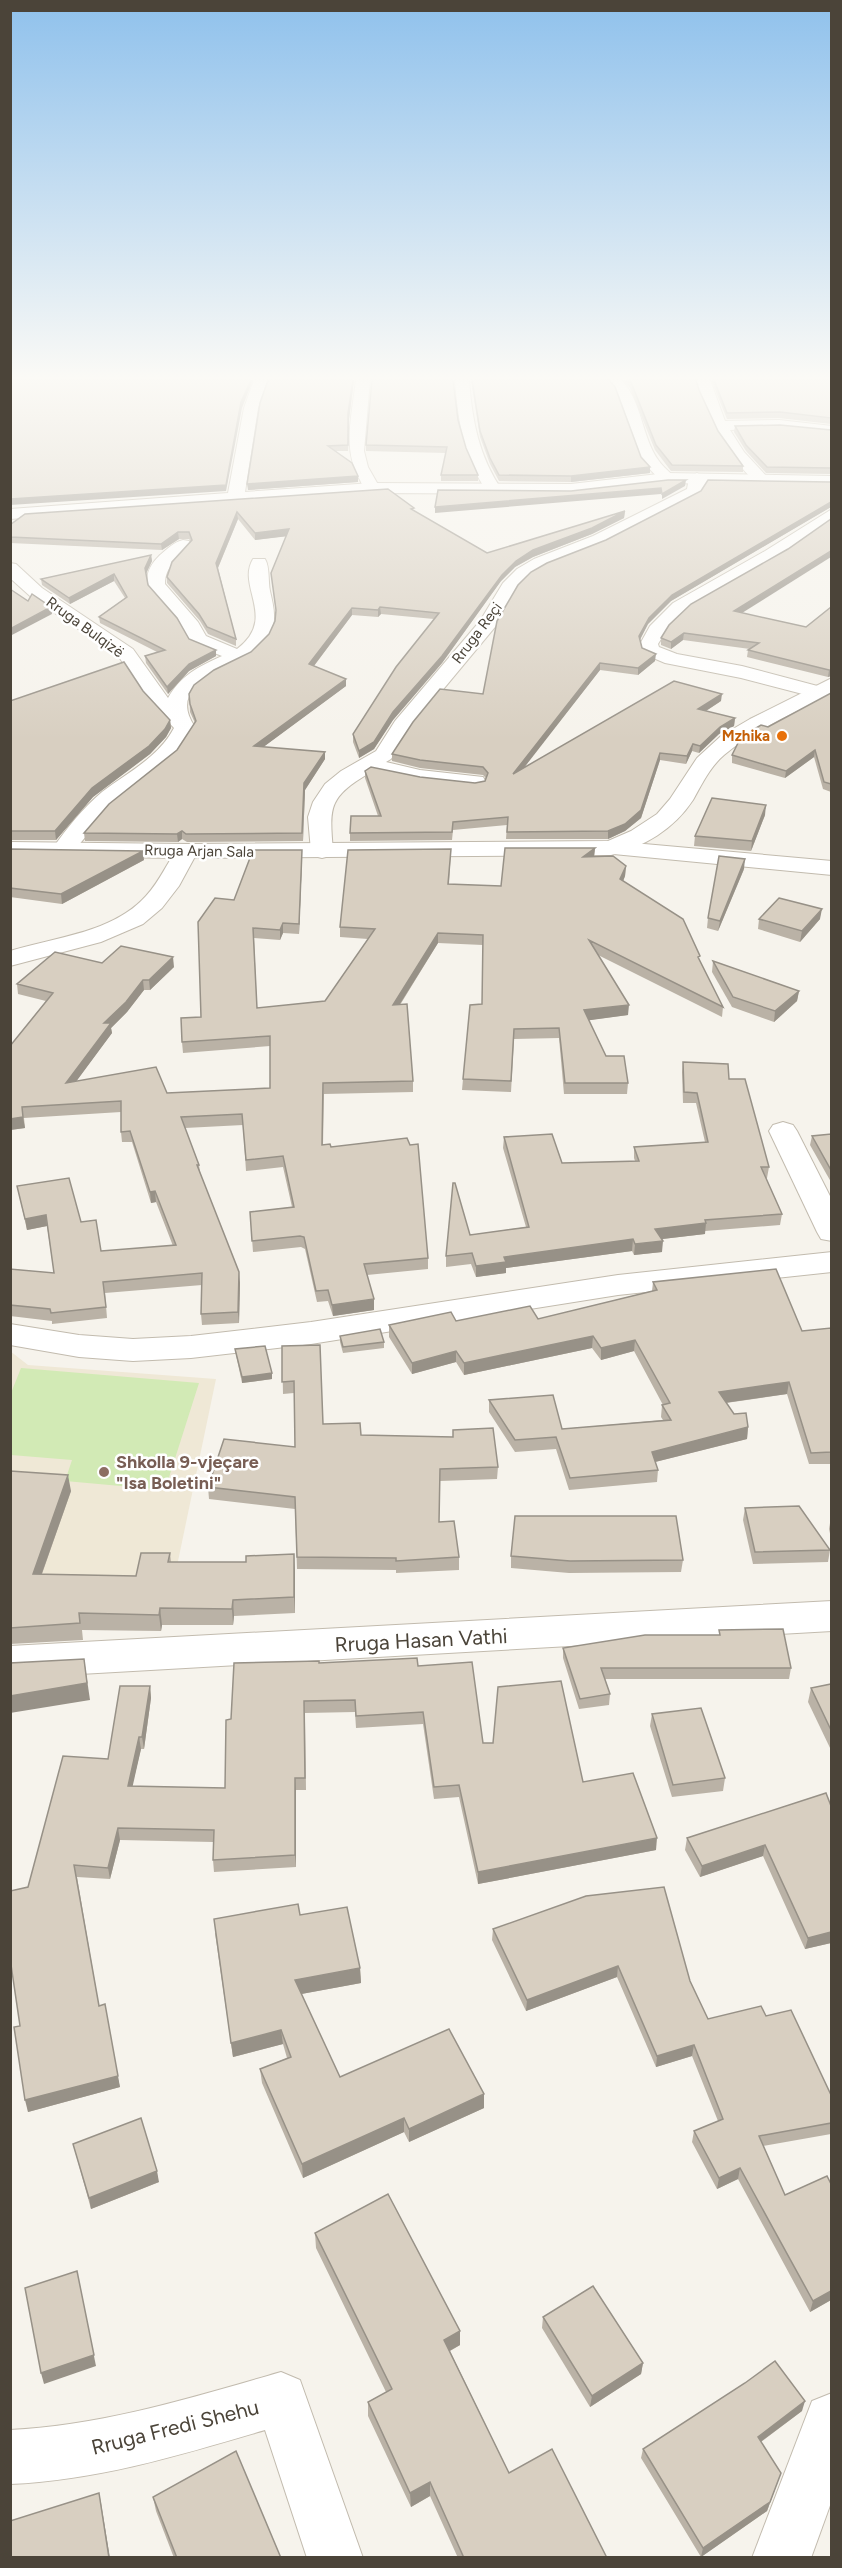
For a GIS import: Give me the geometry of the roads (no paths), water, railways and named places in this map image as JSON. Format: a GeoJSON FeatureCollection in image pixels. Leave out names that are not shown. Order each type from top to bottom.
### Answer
{"type":"FeatureCollection","features":[{"type":"Feature","properties":{"kind":"street"},"geometry":{"type":"LineString","coordinates":[[10,514],[210,500]]}},
{"type":"Feature","properties":{"kind":"street","name":"Rruga Reçi"},"geometry":{"type":"LineString","coordinates":[[322,851],[319,817],[324,802],[333,789],[384,755],[402,724],[482,630],[509,587],[523,573],[540,563],[599,540],[678,500]]}},
{"type":"Feature","properties":{"kind":"street"},"geometry":{"type":"LineString","coordinates":[[825,688],[672,659],[651,650],[649,644],[662,622],[676,609],[755,564],[831,514]]}},
{"type":"Feature","properties":{"kind":"street"},"geometry":{"type":"LineString","coordinates":[[183,545],[158,570],[157,590],[193,627],[198,640],[238,656]]}},
{"type":"Feature","properties":{"kind":"street"},"geometry":{"type":"LineString","coordinates":[[64,848],[98,807],[115,792],[147,771],[181,737],[185,727],[178,718],[178,700],[193,680],[216,665],[238,656],[255,644],[262,632],[265,619],[259,563]]}},
{"type":"Feature","properties":{"kind":"street","name":"Rruga Bulqizë"},"geometry":{"type":"LineString","coordinates":[[10,568],[36,592],[126,653],[153,694],[178,718]]}},
{"type":"Feature","properties":{"kind":"street","name":"Rruga Arjan Sala"},"geometry":{"type":"LineString","coordinates":[[10,849],[322,851],[611,848],[633,840],[665,819],[714,752],[732,738],[825,688]]}},
{"type":"Feature","properties":{"kind":"street"},"geometry":{"type":"LineString","coordinates":[[368,765],[420,776],[475,782]]}},
{"type":"Feature","properties":{"kind":"street"},"geometry":{"type":"LineString","coordinates":[[611,848],[831,868]]}},
{"type":"Feature","properties":{"kind":"street"},"geometry":{"type":"LineString","coordinates":[[10,959],[121,928],[141,916],[160,898],[187,851]]}},
{"type":"Feature","properties":{"kind":"street"},"geometry":{"type":"LineString","coordinates":[[783,1131],[831,1232]]}},
{"type":"Feature","properties":{"kind":"street"},"geometry":{"type":"LineString","coordinates":[[10,1334],[79,1346],[133,1350],[191,1347],[311,1333],[618,1285],[831,1262]]}},
{"type":"Feature","properties":{"kind":"street","name":"Rruga Hasan Vathi"},"geometry":{"type":"LineString","coordinates":[[10,1662],[831,1616]]}},
{"type":"Feature","properties":{"kind":"street","name":"Rruga Fredi Shehu"},"geometry":{"type":"LineString","coordinates":[[10,2457],[40,2457],[113,2446],[281,2399],[335,2558]]}},
{"type":"Feature","properties":{"kind":"street"},"geometry":{"type":"LineString","coordinates":[[782,2558],[831,2421]]}},
{"type":"Feature","properties":{"kind":"place","name":"Mzhika"},"geometry":{"type":"Point","coordinates":[782,736]}},
{"type":"Feature","properties":{"kind":"place","name":"Shkolla 9-vjeçare \"Isa Boletini\""},"geometry":{"type":"Point","coordinates":[104,1472]}}]}
